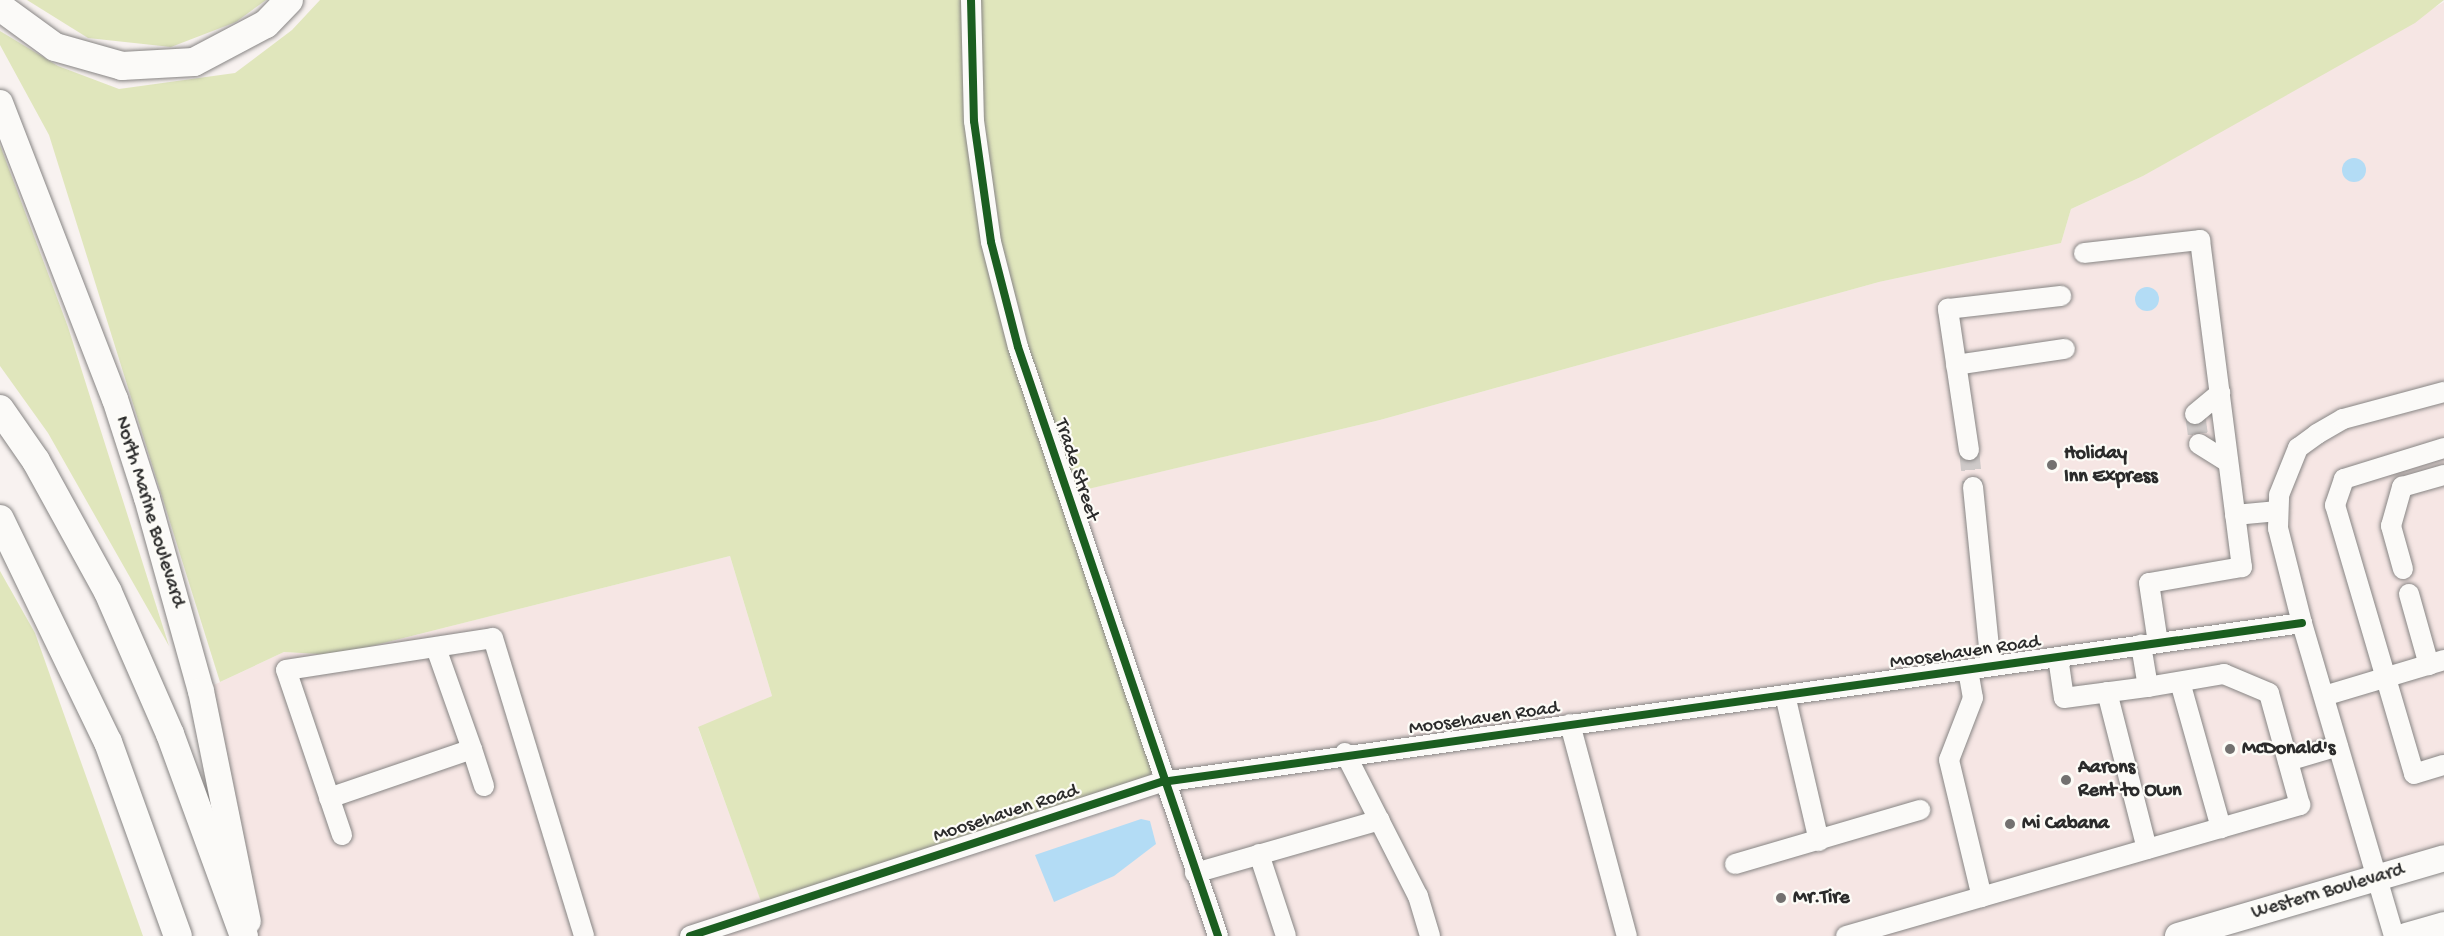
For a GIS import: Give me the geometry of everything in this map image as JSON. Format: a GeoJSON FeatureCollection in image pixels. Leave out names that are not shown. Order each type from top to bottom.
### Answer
{"type":"FeatureCollection","features":[{"type":"Feature","properties":{"kind":"highway"},"geometry":{"type":"LineString","coordinates":[[0,7],[55,47],[122,66],[194,62],[266,24],[289,0]]}},
{"type":"Feature","properties":{"kind":"highway"},"geometry":{"type":"LineString","coordinates":[[0,409],[36,461],[108,592],[170,734],[244,936]]}},
{"type":"Feature","properties":{"kind":"highway"},"geometry":{"type":"LineString","coordinates":[[0,519],[108,742],[178,936]]}},
{"type":"Feature","properties":{"kind":"main road","name":"North Marine Boulevard"},"geometry":{"type":"LineString","coordinates":[[0,103],[115,399],[147,498],[201,691],[251,936]]}},
{"type":"Feature","properties":{"kind":"main road","name":"Western Boulevard"},"geometry":{"type":"LineString","coordinates":[[2178,936],[2444,858]]}},
{"type":"Feature","properties":{"kind":"main road"},"geometry":{"type":"LineString","coordinates":[[2406,936],[2444,925]]}},
{"type":"Feature","properties":{"kind":"street","name":"Trade Street"},"geometry":{"type":"LineString","coordinates":[[971,0],[974,121],[992,242],[1018,347],[1162,782],[1218,936]]}},
{"type":"Feature","properties":{"kind":"street"},"geometry":{"type":"LineString","coordinates":[[2084,253],[2200,240],[2242,567],[2149,583],[2148,687]]}},
{"type":"Feature","properties":{"kind":"street"},"geometry":{"type":"LineString","coordinates":[[1969,450],[1948,309],[2061,296]]}},
{"type":"Feature","properties":{"kind":"street"},"geometry":{"type":"LineString","coordinates":[[1956,365],[2065,349]]}},
{"type":"Feature","properties":{"kind":"street"},"geometry":{"type":"LineString","coordinates":[[2394,936],[2302,623],[2278,511],[2287,469],[2298,448],[2317,434],[2343,419],[2444,392]]}},
{"type":"Feature","properties":{"kind":"street"},"geometry":{"type":"LineString","coordinates":[[2195,414],[2220,393]]}},
{"type":"Feature","properties":{"kind":"street"},"geometry":{"type":"LineString","coordinates":[[2199,444],[2228,462]]}},
{"type":"Feature","properties":{"kind":"street"},"geometry":{"type":"LineString","coordinates":[[2444,447],[2344,479],[2335,505],[2414,774],[2444,765]]}},
{"type":"Feature","properties":{"kind":"street"},"geometry":{"type":"LineString","coordinates":[[2403,569],[2391,526],[2402,487],[2444,475]]}},
{"type":"Feature","properties":{"kind":"street"},"geometry":{"type":"LineString","coordinates":[[1973,487],[1991,666]]}},
{"type":"Feature","properties":{"kind":"street"},"geometry":{"type":"LineString","coordinates":[[2235,515],[2278,511]]}},
{"type":"Feature","properties":{"kind":"street"},"geometry":{"type":"LineString","coordinates":[[2324,696],[2436,663],[2409,594]]}},
{"type":"Feature","properties":{"kind":"street","name":"Moosehaven Road"},"geometry":{"type":"LineString","coordinates":[[690,936],[1162,782],[1345,753],[2302,623]]}},
{"type":"Feature","properties":{"kind":"street"},"geometry":{"type":"LineString","coordinates":[[342,835],[286,670],[493,638],[584,936]]}},
{"type":"Feature","properties":{"kind":"street"},"geometry":{"type":"LineString","coordinates":[[436,648],[484,786]]}},
{"type":"Feature","properties":{"kind":"street"},"geometry":{"type":"LineString","coordinates":[[1846,936],[2300,805],[2269,693],[2224,674],[2064,698],[2058,657]]}},
{"type":"Feature","properties":{"kind":"street"},"geometry":{"type":"LineString","coordinates":[[1968,670],[1973,698],[1949,760],[1982,897]]}},
{"type":"Feature","properties":{"kind":"street"},"geometry":{"type":"LineString","coordinates":[[2180,682],[2221,828]]}},
{"type":"Feature","properties":{"kind":"street"},"geometry":{"type":"LineString","coordinates":[[2107,692],[2147,849]]}},
{"type":"Feature","properties":{"kind":"street"},"geometry":{"type":"LineString","coordinates":[[1785,695],[1820,841]]}},
{"type":"Feature","properties":{"kind":"street"},"geometry":{"type":"LineString","coordinates":[[1570,724],[1627,936]]}},
{"type":"Feature","properties":{"kind":"street"},"geometry":{"type":"LineString","coordinates":[[2288,761],[2338,746]]}},
{"type":"Feature","properties":{"kind":"street"},"geometry":{"type":"LineString","coordinates":[[329,798],[472,749]]}},
{"type":"Feature","properties":{"kind":"street"},"geometry":{"type":"LineString","coordinates":[[1345,753],[1418,896],[1430,936]]}},
{"type":"Feature","properties":{"kind":"street"},"geometry":{"type":"LineString","coordinates":[[1736,864],[1920,810]]}},
{"type":"Feature","properties":{"kind":"street"},"geometry":{"type":"LineString","coordinates":[[1195,873],[1380,820]]}},
{"type":"Feature","properties":{"kind":"street"},"geometry":{"type":"LineString","coordinates":[[1259,854],[1286,936]]}},
{"type":"Feature","properties":{"kind":"shaded area"},"geometry":{"type":"Polygon","coordinates":[[[2444,2],[2444,858],[2178,936],[251,936],[201,691],[284,652],[336,655],[730,556],[772,696],[698,728],[764,909],[1066,494],[1380,420],[1879,282],[2061,243],[2071,209],[2143,176],[2444,2]]]}},
{"type":"Feature","properties":{"kind":"green space"},"geometry":{"type":"Polygon","coordinates":[[[27,0],[266,0],[236,22],[171,47],[88,38],[27,0]]]}},
{"type":"Feature","properties":{"kind":"green space"},"geometry":{"type":"Polygon","coordinates":[[[320,0],[2444,0],[2415,23],[2143,176],[2071,209],[2061,243],[1879,282],[1380,420],[1067,494],[1162,782],[764,910],[698,727],[772,696],[730,556],[336,655],[284,652],[220,682],[49,135],[0,45],[0,31],[58,66],[119,89],[235,73],[292,30],[320,0]]]}},
{"type":"Feature","properties":{"kind":"green space"},"geometry":{"type":"Polygon","coordinates":[[[0,145],[68,327],[169,646],[48,433],[0,366],[0,145]]]}},
{"type":"Feature","properties":{"kind":"green space"},"geometry":{"type":"Polygon","coordinates":[[[0,571],[35,633],[143,936],[0,936],[0,571]]]}},
{"type":"Feature","properties":{"kind":"water"},"geometry":{"type":"Polygon","coordinates":[[[2354,158],[2362,162],[2366,170],[2362,178],[2354,182],[2346,178],[2342,170],[2346,162],[2354,158]]]}},
{"type":"Feature","properties":{"kind":"water"},"geometry":{"type":"Polygon","coordinates":[[[2147,287],[2152,288],[2158,294],[2158,304],[2152,310],[2147,311],[2142,310],[2136,304],[2135,299],[2136,294],[2142,288],[2147,287]]]}},
{"type":"Feature","properties":{"kind":"water"},"geometry":{"type":"Polygon","coordinates":[[[1141,819],[1150,821],[1156,844],[1114,876],[1054,902],[1035,855],[1141,819]]]}},
{"type":"Feature","properties":{"kind":"tunnel"},"geometry":{"type":"LineString","coordinates":[[2195,414],[2199,444]]}},
{"type":"Feature","properties":{"kind":"tunnel"},"geometry":{"type":"LineString","coordinates":[[1969,450],[1973,487]]}},
{"type":"Feature","properties":{"kind":"cycle path"},"geometry":{"type":"LineString","coordinates":[[971,0],[974,121],[991,242],[1018,347],[1218,936]]}},
{"type":"Feature","properties":{"kind":"cycle path"},"geometry":{"type":"LineString","coordinates":[[690,936],[1162,782],[2302,623]]}},
{"type":"Feature","properties":{"kind":"place","name":"Holiday Inn Express"},"geometry":{"type":"Point","coordinates":[2052,465]}},
{"type":"Feature","properties":{"kind":"place","name":"McDonald's"},"geometry":{"type":"Point","coordinates":[2230,749]}},
{"type":"Feature","properties":{"kind":"place","name":"Aarons Rent to Own"},"geometry":{"type":"Point","coordinates":[2066,780]}},
{"type":"Feature","properties":{"kind":"place","name":"Mi Cabana"},"geometry":{"type":"Point","coordinates":[2010,824]}},
{"type":"Feature","properties":{"kind":"place","name":"Mr.Tire"},"geometry":{"type":"Point","coordinates":[1781,898]}}]}
